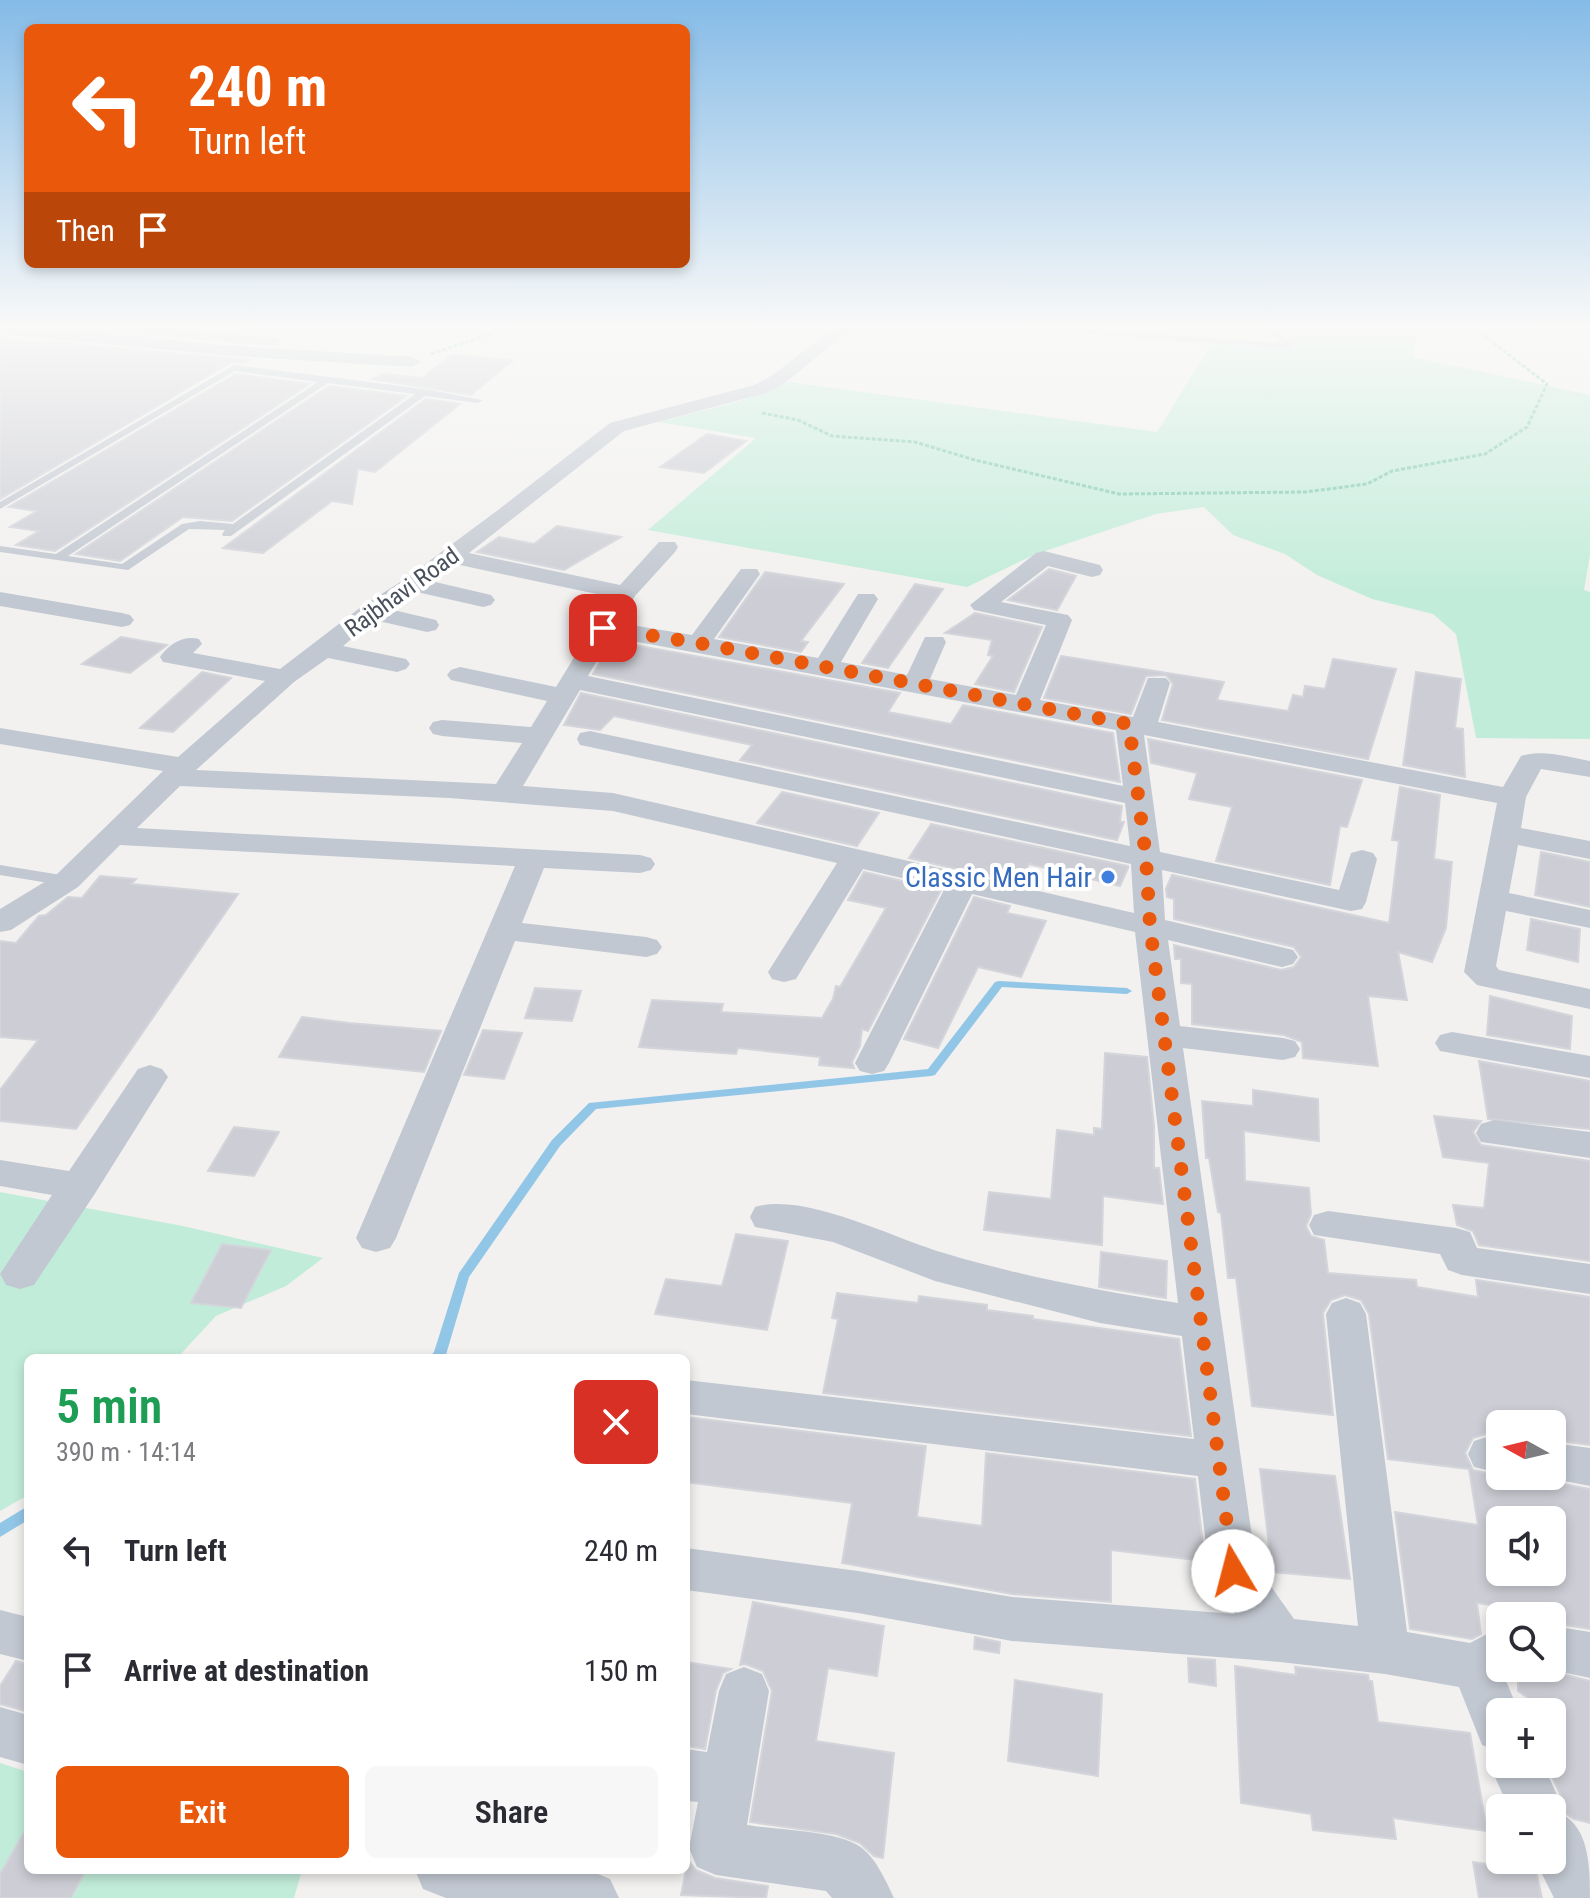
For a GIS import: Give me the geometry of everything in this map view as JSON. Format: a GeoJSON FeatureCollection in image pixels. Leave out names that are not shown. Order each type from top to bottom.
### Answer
{"type":"FeatureCollection","features":[{"type":"Feature","properties":{"kind":"street","name":"Rajbhavi Road"},"geometry":{"type":"LineString","coordinates":[[0,923],[67,881],[179,772],[285,677],[324,650],[369,612],[413,584],[617,427],[655,417]]}},
{"type":"Feature","properties":{"kind":"street"},"geometry":{"type":"LineString","coordinates":[[506,791],[625,593],[667,547]]}},
{"type":"Feature","properties":{"kind":"street"},"geometry":{"type":"LineString","coordinates":[[450,556],[625,593]]}},
{"type":"Feature","properties":{"kind":"street"},"geometry":{"type":"LineString","coordinates":[[1025,705],[1060,620],[982,605],[1044,558],[1092,570]]}},
{"type":"Feature","properties":{"kind":"street"},"geometry":{"type":"LineString","coordinates":[[698,643],[749,574]]}},
{"type":"Feature","properties":{"kind":"street"},"geometry":{"type":"LineString","coordinates":[[413,584],[483,600]]}},
{"type":"Feature","properties":{"kind":"street"},"geometry":{"type":"LineString","coordinates":[[825,668],[866,599]]}},
{"type":"Feature","properties":{"kind":"street"},"geometry":{"type":"LineString","coordinates":[[4,603],[122,620]]}},
{"type":"Feature","properties":{"kind":"street"},"geometry":{"type":"LineString","coordinates":[[369,612],[427,625]]}},
{"type":"Feature","properties":{"kind":"street"},"geometry":{"type":"LineString","coordinates":[[603,628],[698,643],[1512,797]]}},
{"type":"Feature","properties":{"kind":"street"},"geometry":{"type":"LineString","coordinates":[[915,685],[934,642]]}},
{"type":"Feature","properties":{"kind":"street"},"geometry":{"type":"LineString","coordinates":[[190,644],[172,657],[285,677]]}},
{"type":"Feature","properties":{"kind":"street"},"geometry":{"type":"LineString","coordinates":[[324,650],[397,664]]}},
{"type":"Feature","properties":{"kind":"street"},"geometry":{"type":"LineString","coordinates":[[460,675],[568,688],[1137,797]]}},
{"type":"Feature","properties":{"kind":"street"},"geometry":{"type":"LineString","coordinates":[[1157,683],[1136,726],[1137,797],[1164,1035],[1233,1571],[1280,1640]]}},
{"type":"Feature","properties":{"kind":"street"},"geometry":{"type":"LineString","coordinates":[[442,728],[537,736]]}},
{"type":"Feature","properties":{"kind":"street"},"geometry":{"type":"LineString","coordinates":[[0,736],[179,772],[430,791],[506,791],[613,802],[1282,957]]}},
{"type":"Feature","properties":{"kind":"street"},"geometry":{"type":"LineString","coordinates":[[590,739],[1351,902],[1362,859]]}},
{"type":"Feature","properties":{"kind":"street"},"geometry":{"type":"LineString","coordinates":[[1590,769],[1537,760],[1531,762],[1512,797],[1480,972],[1489,978],[1590,999]]}},
{"type":"Feature","properties":{"kind":"street"},"geometry":{"type":"LineString","coordinates":[[1506,834],[1590,850]]}},
{"type":"Feature","properties":{"kind":"street"},"geometry":{"type":"LineString","coordinates":[[113,836],[640,864]]}},
{"type":"Feature","properties":{"kind":"street"},"geometry":{"type":"LineString","coordinates":[[784,972],[855,857]]}},
{"type":"Feature","properties":{"kind":"street"},"geometry":{"type":"LineString","coordinates":[[376,1238],[533,858]]}},
{"type":"Feature","properties":{"kind":"street"},"geometry":{"type":"LineString","coordinates":[[872,1063],[963,882]]}},
{"type":"Feature","properties":{"kind":"street"},"geometry":{"type":"LineString","coordinates":[[1493,899],[1590,919]]}},
{"type":"Feature","properties":{"kind":"street"},"geometry":{"type":"LineString","coordinates":[[501,930],[646,947]]}},
{"type":"Feature","properties":{"kind":"street"},"geometry":{"type":"LineString","coordinates":[[1164,1035],[1283,1049]]}},
{"type":"Feature","properties":{"kind":"street"},"geometry":{"type":"LineString","coordinates":[[1452,1043],[1590,1067]]}},
{"type":"Feature","properties":{"kind":"street"},"geometry":{"type":"LineString","coordinates":[[20,1274],[81,1186],[150,1077]]}},
{"type":"Feature","properties":{"kind":"street"},"geometry":{"type":"LineString","coordinates":[[1494,1133],[1590,1145]]}},
{"type":"Feature","properties":{"kind":"street"},"geometry":{"type":"LineString","coordinates":[[0,1173],[81,1186]]}},
{"type":"Feature","properties":{"kind":"street"},"geometry":{"type":"LineString","coordinates":[[769,1217],[839,1229],[935,1266],[1100,1307],[1203,1323]]}},
{"type":"Feature","properties":{"kind":"street"},"geometry":{"type":"LineString","coordinates":[[1328,1225],[1456,1242],[1462,1260],[1590,1279]]}},
{"type":"Feature","properties":{"kind":"street"},"geometry":{"type":"LineString","coordinates":[[1346,1314],[1385,1651]]}},
{"type":"Feature","properties":{"kind":"street"},"geometry":{"type":"LineString","coordinates":[[690,1397],[1219,1460]]}},
{"type":"Feature","properties":{"kind":"street"},"geometry":{"type":"LineString","coordinates":[[1566,1464],[1590,1467]]}},
{"type":"Feature","properties":{"kind":"street"},"geometry":{"type":"LineString","coordinates":[[690,1570],[858,1592],[1012,1619],[1486,1659]]}},
{"type":"Feature","properties":{"kind":"street"},"geometry":{"type":"LineString","coordinates":[[0,1632],[24,1638]]}},
{"type":"Feature","properties":{"kind":"street"},"geometry":{"type":"LineString","coordinates":[[1566,1651],[1590,1655]]}},
{"type":"Feature","properties":{"kind":"street"},"geometry":{"type":"LineString","coordinates":[[744,1691],[707,1778],[716,1848],[841,1866],[866,1898]]}},
{"type":"Feature","properties":{"kind":"street"},"geometry":{"type":"LineString","coordinates":[[1566,1865],[1583,1898]]}},
{"type":"Feature","properties":{"kind":"street"},"geometry":{"type":"LineString","coordinates":[[463,1874],[591,1898]]}},
{"type":"Feature","properties":{"kind":"lane"},"geometry":{"type":"LineString","coordinates":[[0,506],[152,417]]}},
{"type":"Feature","properties":{"kind":"lane"},"geometry":{"type":"LineString","coordinates":[[58,558],[271,417]]}},
{"type":"Feature","properties":{"kind":"lane"},"geometry":{"type":"LineString","coordinates":[[222,537],[390,417]]}},
{"type":"Feature","properties":{"kind":"lane"},"geometry":{"type":"LineString","coordinates":[[0,549],[124,568],[186,526],[200,524],[236,528]]}},
{"type":"Feature","properties":{"kind":"lane"},"geometry":{"type":"LineString","coordinates":[[1,867],[67,881]]}},
{"type":"Feature","properties":{"kind":"path"},"geometry":{"type":"LineString","coordinates":[[777,417],[798,420],[841,438],[915,442],[975,460],[1139,496],[1305,492],[1367,484],[1392,471],[1485,454],[1527,427],[1532,417]]}},
{"type":"Feature","properties":{"kind":"green space"},"geometry":{"type":"Polygon","coordinates":[[[680,417],[1043,417],[1157,432],[1167,417],[1590,417],[1590,555],[1584,590],[1590,592],[1590,739],[1476,738],[1456,634],[1433,614],[1372,599],[1317,575],[1285,554],[1233,535],[1204,507],[1156,514],[1036,554],[967,587],[648,530],[756,438],[659,422],[680,417]]]}},
{"type":"Feature","properties":{"kind":"green space"},"geometry":{"type":"Polygon","coordinates":[[[0,1192],[183,1226],[323,1258],[286,1286],[216,1316],[181,1354],[24,1354],[24,1497],[0,1511],[0,1192]]]}},
{"type":"Feature","properties":{"kind":"green space"},"geometry":{"type":"Polygon","coordinates":[[[0,1763],[24,1771],[24,1874],[301,1874],[294,1898],[0,1898],[0,1763]]]}},
{"type":"Feature","properties":{"kind":"building"},"geometry":{"type":"Polygon","coordinates":[[[0,417],[140,417],[0,499],[0,417]]]}},
{"type":"Feature","properties":{"kind":"building"},"geometry":{"type":"Polygon","coordinates":[[[163,417],[260,417],[55,551],[16,545],[39,531],[10,527],[37,511],[9,507],[163,417]]]}},
{"type":"Feature","properties":{"kind":"building"},"geometry":{"type":"Polygon","coordinates":[[[283,417],[378,417],[232,521],[183,517],[120,561],[76,554],[283,417]]]}},
{"type":"Feature","properties":{"kind":"building"},"geometry":{"type":"Polygon","coordinates":[[[402,417],[444,417],[375,472],[358,469],[352,504],[332,501],[263,553],[223,548],[402,417]]]}},
{"type":"Feature","properties":{"kind":"building"},"geometry":{"type":"Polygon","coordinates":[[[707,434],[746,441],[704,473],[660,467],[707,434]]]}},
{"type":"Feature","properties":{"kind":"building"},"geometry":{"type":"Polygon","coordinates":[[[557,526],[621,537],[564,570],[477,552],[499,537],[534,544],[557,526]]]}},
{"type":"Feature","properties":{"kind":"building"},"geometry":{"type":"Polygon","coordinates":[[[1049,569],[1076,576],[1057,610],[1008,600],[1049,569]]]}},
{"type":"Feature","properties":{"kind":"building"},"geometry":{"type":"Polygon","coordinates":[[[765,572],[844,584],[801,641],[808,642],[801,652],[719,637],[765,572]]]}},
{"type":"Feature","properties":{"kind":"building"},"geometry":{"type":"Polygon","coordinates":[[[915,584],[943,589],[888,668],[862,663],[915,584]]]}},
{"type":"Feature","properties":{"kind":"building"},"geometry":{"type":"Polygon","coordinates":[[[975,613],[1042,627],[1014,692],[975,684],[993,656],[988,655],[992,640],[945,633],[975,613]]]}},
{"type":"Feature","properties":{"kind":"building"},"geometry":{"type":"Polygon","coordinates":[[[121,637],[167,645],[130,673],[82,664],[121,637]]]}},
{"type":"Feature","properties":{"kind":"building"},"geometry":{"type":"Polygon","coordinates":[[[612,641],[900,693],[888,712],[951,724],[963,705],[1113,733],[1120,782],[593,674],[612,641]]]}},
{"type":"Feature","properties":{"kind":"building"},"geometry":{"type":"Polygon","coordinates":[[[1061,656],[1224,682],[1217,700],[1288,711],[1293,695],[1303,697],[1305,686],[1325,689],[1333,659],[1396,669],[1368,759],[1162,720],[1173,684],[1166,675],[1146,676],[1131,714],[1044,698],[1061,656]]]}},
{"type":"Feature","properties":{"kind":"building"},"geometry":{"type":"Polygon","coordinates":[[[202,672],[231,678],[173,732],[140,728],[202,672]]]}},
{"type":"Feature","properties":{"kind":"building"},"geometry":{"type":"Polygon","coordinates":[[[1416,672],[1461,679],[1455,728],[1463,729],[1465,777],[1403,765],[1416,672]]]}},
{"type":"Feature","properties":{"kind":"building"},"geometry":{"type":"Polygon","coordinates":[[[581,693],[1122,806],[1120,822],[1124,822],[1117,840],[740,760],[752,745],[614,716],[600,730],[564,725],[581,693]]]}},
{"type":"Feature","properties":{"kind":"building"},"geometry":{"type":"Polygon","coordinates":[[[1148,739],[1362,780],[1347,827],[1340,826],[1330,885],[1216,861],[1232,807],[1189,799],[1197,773],[1151,763],[1148,739]]]}},
{"type":"Feature","properties":{"kind":"building"},"geometry":{"type":"Polygon","coordinates":[[[1400,787],[1440,795],[1434,859],[1452,862],[1446,928],[1432,962],[1398,952],[1407,1000],[1368,996],[1378,1066],[1303,1058],[1302,1042],[1284,1035],[1192,1024],[1192,984],[1181,983],[1181,959],[1175,959],[1174,945],[1281,970],[1294,967],[1301,957],[1294,947],[1174,919],[1174,899],[1167,897],[1166,889],[1172,875],[1389,923],[1399,841],[1392,840],[1400,787]]]}},
{"type":"Feature","properties":{"kind":"building"},"geometry":{"type":"Polygon","coordinates":[[[782,792],[879,813],[857,846],[757,823],[782,792]]]}},
{"type":"Feature","properties":{"kind":"building"},"geometry":{"type":"Polygon","coordinates":[[[931,824],[1128,868],[1120,886],[1029,864],[1020,884],[909,858],[931,824]]]}},
{"type":"Feature","properties":{"kind":"building"},"geometry":{"type":"Polygon","coordinates":[[[1541,852],[1590,862],[1590,907],[1535,895],[1541,852]]]}},
{"type":"Feature","properties":{"kind":"building"},"geometry":{"type":"Polygon","coordinates":[[[864,872],[941,890],[868,1031],[862,1029],[860,1046],[852,1062],[854,1068],[819,1065],[820,1057],[738,1048],[736,1054],[639,1047],[652,1000],[723,1004],[721,1012],[822,1018],[833,999],[836,986],[840,987],[886,908],[848,900],[864,872]]]}},
{"type":"Feature","properties":{"kind":"building"},"geometry":{"type":"Polygon","coordinates":[[[100,876],[136,879],[131,884],[238,894],[76,1129],[0,1121],[0,1090],[38,1040],[0,1037],[0,941],[16,943],[39,916],[46,915],[68,897],[82,898],[100,876]]]}},
{"type":"Feature","properties":{"kind":"building"},"geometry":{"type":"Polygon","coordinates":[[[974,897],[1010,906],[1007,913],[1046,921],[1021,977],[978,967],[938,1048],[904,1039],[974,897]]]}},
{"type":"Feature","properties":{"kind":"building"},"geometry":{"type":"Polygon","coordinates":[[[1531,919],[1580,929],[1578,962],[1527,950],[1531,919]]]}},
{"type":"Feature","properties":{"kind":"building"},"geometry":{"type":"Polygon","coordinates":[[[535,988],[581,991],[572,1021],[525,1018],[535,988]]]}},
{"type":"Feature","properties":{"kind":"building"},"geometry":{"type":"Polygon","coordinates":[[[1490,996],[1572,1016],[1570,1049],[1487,1035],[1490,996]]]}},
{"type":"Feature","properties":{"kind":"building"},"geometry":{"type":"Polygon","coordinates":[[[302,1017],[441,1031],[424,1072],[279,1057],[302,1017]]]}},
{"type":"Feature","properties":{"kind":"building"},"geometry":{"type":"Polygon","coordinates":[[[483,1030],[522,1033],[504,1079],[464,1075],[483,1030]]]}},
{"type":"Feature","properties":{"kind":"building"},"geometry":{"type":"Polygon","coordinates":[[[1105,1053],[1147,1057],[1154,1126],[1154,1168],[1159,1168],[1163,1204],[1103,1196],[1102,1245],[984,1230],[989,1192],[1051,1199],[1057,1130],[1094,1135],[1094,1128],[1102,1129],[1105,1053]]]}},
{"type":"Feature","properties":{"kind":"building"},"geometry":{"type":"Polygon","coordinates":[[[1479,1061],[1590,1081],[1590,1129],[1488,1119],[1479,1061]]]}},
{"type":"Feature","properties":{"kind":"building"},"geometry":{"type":"Polygon","coordinates":[[[1253,1090],[1318,1099],[1319,1141],[1244,1131],[1245,1181],[1309,1188],[1311,1214],[1306,1226],[1311,1236],[1324,1240],[1328,1273],[1416,1280],[1417,1287],[1478,1297],[1476,1280],[1590,1297],[1590,1445],[1566,1442],[1566,1410],[1486,1410],[1486,1434],[1473,1438],[1465,1453],[1473,1470],[1486,1473],[1486,1490],[1566,1490],[1566,1485],[1590,1489],[1590,1629],[1566,1625],[1566,1602],[1486,1602],[1477,1603],[1481,1634],[1472,1639],[1410,1629],[1395,1512],[1478,1525],[1469,1469],[1388,1459],[1369,1314],[1361,1300],[1345,1295],[1331,1300],[1323,1313],[1333,1415],[1252,1406],[1236,1278],[1228,1278],[1221,1213],[1218,1212],[1209,1158],[1206,1158],[1202,1101],[1253,1106],[1253,1090]]]}},
{"type":"Feature","properties":{"kind":"building"},"geometry":{"type":"Polygon","coordinates":[[[1434,1116],[1481,1121],[1473,1132],[1481,1145],[1590,1161],[1590,1261],[1479,1245],[1473,1231],[1457,1225],[1453,1205],[1484,1208],[1489,1163],[1443,1157],[1434,1116]]]}},
{"type":"Feature","properties":{"kind":"building"},"geometry":{"type":"Polygon","coordinates":[[[234,1127],[279,1132],[254,1176],[208,1171],[234,1127]]]}},
{"type":"Feature","properties":{"kind":"building"},"geometry":{"type":"Polygon","coordinates":[[[736,1234],[788,1241],[767,1330],[655,1314],[666,1279],[722,1286],[736,1234]]]}},
{"type":"Feature","properties":{"kind":"building"},"geometry":{"type":"Polygon","coordinates":[[[222,1244],[271,1250],[241,1308],[191,1303],[222,1244]]]}},
{"type":"Feature","properties":{"kind":"building"},"geometry":{"type":"Polygon","coordinates":[[[1101,1252],[1167,1261],[1166,1298],[1099,1287],[1101,1252]]]}},
{"type":"Feature","properties":{"kind":"building"},"geometry":{"type":"Polygon","coordinates":[[[837,1293],[918,1303],[919,1296],[987,1305],[987,1310],[1033,1316],[1033,1319],[1179,1339],[1191,1436],[823,1393],[838,1319],[832,1318],[837,1293]]]}},
{"type":"Feature","properties":{"kind":"building"},"geometry":{"type":"Polygon","coordinates":[[[690,1417],[926,1446],[917,1517],[982,1526],[986,1453],[1195,1479],[1205,1561],[1111,1550],[1111,1602],[1012,1594],[842,1563],[852,1503],[690,1483],[690,1417]]]}},
{"type":"Feature","properties":{"kind":"building"},"geometry":{"type":"Polygon","coordinates":[[[1260,1469],[1335,1476],[1350,1579],[1272,1572],[1260,1469]]]}},
{"type":"Feature","properties":{"kind":"building"},"geometry":{"type":"Polygon","coordinates":[[[753,1602],[884,1626],[877,1676],[828,1668],[816,1741],[894,1753],[883,1858],[874,1856],[860,1843],[836,1834],[750,1822],[772,1691],[763,1671],[740,1665],[753,1602]]]}},
{"type":"Feature","properties":{"kind":"building"},"geometry":{"type":"Polygon","coordinates":[[[975,1637],[1000,1642],[999,1653],[974,1649],[975,1637]]]}},
{"type":"Feature","properties":{"kind":"building"},"geometry":{"type":"Polygon","coordinates":[[[1188,1658],[1215,1660],[1216,1686],[1189,1682],[1188,1658]]]}},
{"type":"Feature","properties":{"kind":"building"},"geometry":{"type":"Polygon","coordinates":[[[16,1661],[24,1663],[24,1711],[0,1704],[0,1686],[16,1661]]]}},
{"type":"Feature","properties":{"kind":"building"},"geometry":{"type":"Polygon","coordinates":[[[690,1663],[731,1669],[723,1673],[716,1690],[705,1749],[690,1747],[690,1663]]]}},
{"type":"Feature","properties":{"kind":"building"},"geometry":{"type":"Polygon","coordinates":[[[1235,1666],[1296,1675],[1295,1667],[1368,1675],[1369,1681],[1372,1681],[1378,1722],[1470,1733],[1486,1831],[1393,1818],[1396,1839],[1313,1830],[1311,1814],[1241,1803],[1235,1666]]]}},
{"type":"Feature","properties":{"kind":"building"},"geometry":{"type":"Polygon","coordinates":[[[1566,1675],[1590,1681],[1590,1823],[1566,1814],[1566,1794],[1560,1794],[1553,1778],[1566,1778],[1566,1698],[1528,1698],[1518,1691],[1518,1682],[1566,1682],[1566,1675]]]}},
{"type":"Feature","properties":{"kind":"building"},"geometry":{"type":"Polygon","coordinates":[[[1015,1680],[1102,1694],[1098,1776],[1008,1761],[1015,1680]]]}},
{"type":"Feature","properties":{"kind":"building"},"geometry":{"type":"Polygon","coordinates":[[[24,1832],[24,1874],[84,1874],[71,1898],[0,1898],[0,1874],[24,1832]]]}},
{"type":"Feature","properties":{"kind":"building"},"geometry":{"type":"Polygon","coordinates":[[[690,1862],[696,1870],[715,1878],[768,1886],[766,1898],[681,1895],[685,1874],[690,1874],[690,1862]]]}},
{"type":"Feature","properties":{"kind":"building"},"geometry":{"type":"Polygon","coordinates":[[[1473,1862],[1486,1864],[1486,1874],[1537,1874],[1542,1898],[1479,1898],[1473,1862]]]}},
{"type":"Feature","properties":{"kind":"waterway"},"geometry":{"type":"LineString","coordinates":[[440,1354],[463,1276],[556,1143],[593,1106],[931,1072],[999,984],[1127,991]]}},
{"type":"Feature","properties":{"kind":"waterway"},"geometry":{"type":"LineString","coordinates":[[0,1531],[24,1515]]}},
{"type":"Feature","properties":{"kind":"place","name":"Classic Men Hair"},"geometry":{"type":"Point","coordinates":[1108,877]}},
{"type":"Feature","properties":{"kind":"route"},"geometry":{"type":"LineString","coordinates":[[603,628],[1129,724],[1146,858],[1150,926],[1233,1571]]}}]}
